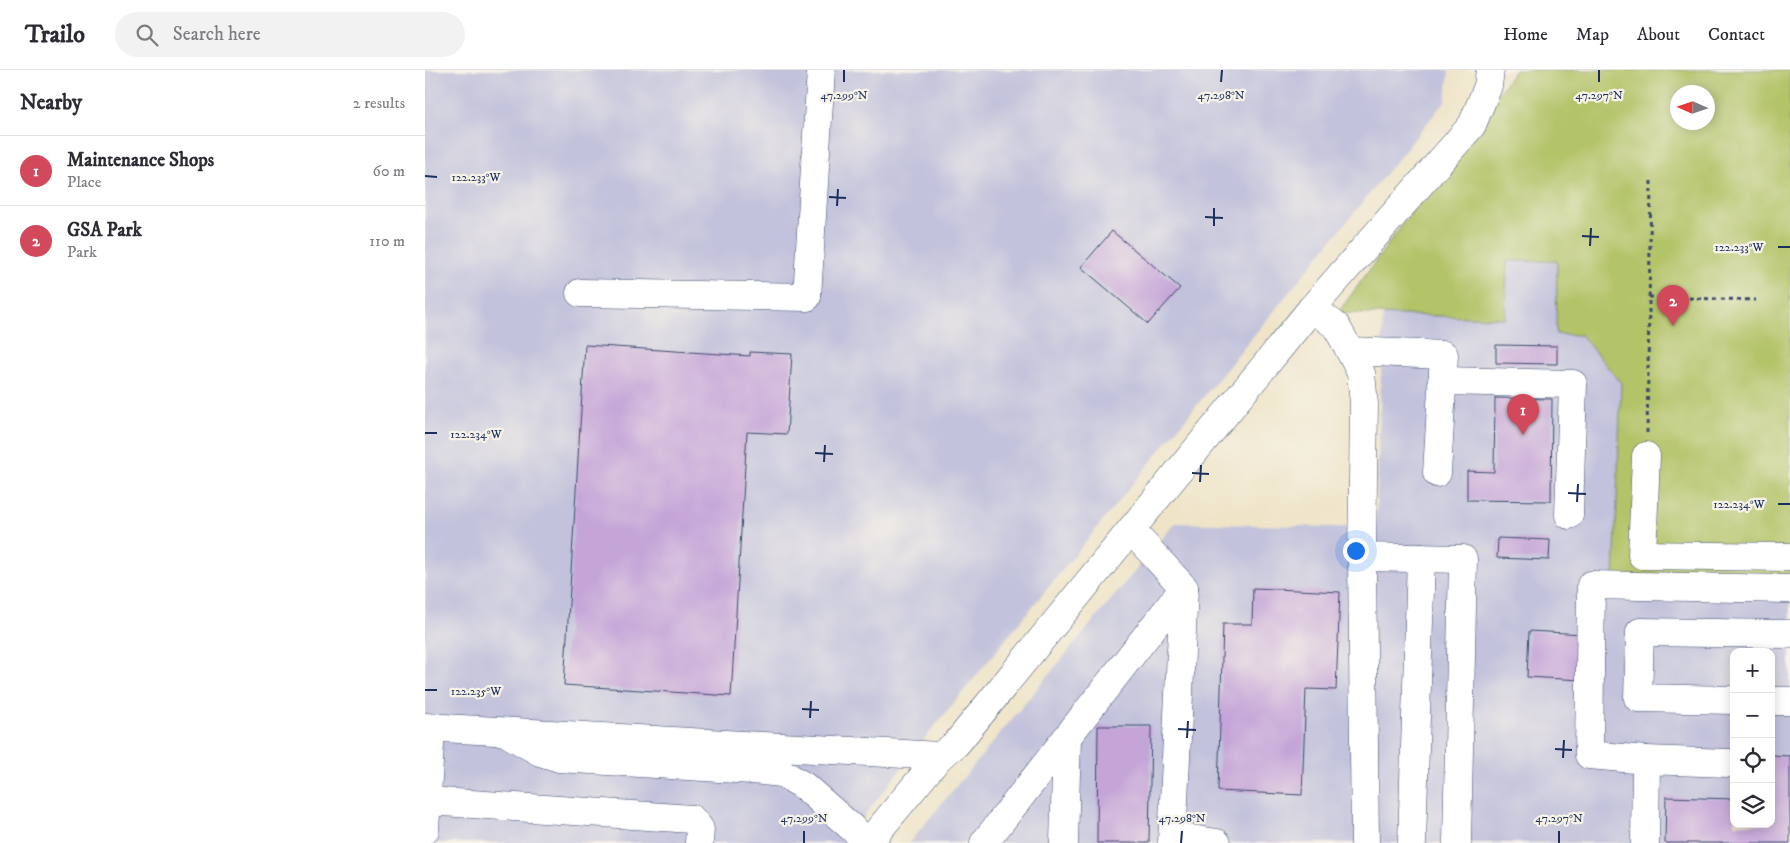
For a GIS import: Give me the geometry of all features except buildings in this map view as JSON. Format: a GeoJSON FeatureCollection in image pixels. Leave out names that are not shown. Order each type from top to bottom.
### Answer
{"type":"FeatureCollection","features":[{"type":"Feature","properties":{"kind":"lane"},"geometry":{"type":"LineString","coordinates":[[579,293],[807,297],[821,70]]}},
{"type":"Feature","properties":{"kind":"lane"},"geometry":{"type":"LineString","coordinates":[[504,732],[540,752],[559,758],[782,773],[804,786],[868,843],[940,756],[957,744],[1312,308],[1472,125],[1488,86],[1490,70]]}},
{"type":"Feature","properties":{"kind":"lane"},"geometry":{"type":"LineString","coordinates":[[1312,308],[1336,326],[1361,373],[1364,404],[1362,557],[1365,843]]}},
{"type":"Feature","properties":{"kind":"lane"},"geometry":{"type":"LineString","coordinates":[[1350,351],[1443,355],[1437,473]]}},
{"type":"Feature","properties":{"kind":"lane"},"geometry":{"type":"LineString","coordinates":[[1442,381],[1573,384],[1569,515]]}},
{"type":"Feature","properties":{"kind":"lane"},"geometry":{"type":"LineString","coordinates":[[1646,456],[1642,554],[1790,557]]}},
{"type":"Feature","properties":{"kind":"lane"},"geometry":{"type":"LineString","coordinates":[[1131,530],[1184,588],[1173,839],[1217,843]]}},
{"type":"Feature","properties":{"kind":"lane"},"geometry":{"type":"LineString","coordinates":[[1362,557],[1463,559],[1457,843]]}},
{"type":"Feature","properties":{"kind":"lane"},"geometry":{"type":"LineString","coordinates":[[1412,843],[1421,558]]}},
{"type":"Feature","properties":{"kind":"lane"},"geometry":{"type":"LineString","coordinates":[[1729,763],[1646,760],[1589,755],[1591,585],[1790,589]]}},
{"type":"Feature","properties":{"kind":"lane"},"geometry":{"type":"LineString","coordinates":[[984,843],[1184,588]]}},
{"type":"Feature","properties":{"kind":"lane"},"geometry":{"type":"LineString","coordinates":[[1730,700],[1638,698],[1640,632],[1790,634]]}},
{"type":"Feature","properties":{"kind":"lane"},"geometry":{"type":"LineString","coordinates":[[1775,700],[1790,701]]}},
{"type":"Feature","properties":{"kind":"lane"},"geometry":{"type":"LineString","coordinates":[[425,830],[428,727],[940,756]]}},
{"type":"Feature","properties":{"kind":"lane"},"geometry":{"type":"LineString","coordinates":[[1064,843],[1067,738]]}},
{"type":"Feature","properties":{"kind":"lane"},"geometry":{"type":"LineString","coordinates":[[1645,843],[1646,760]]}},
{"type":"Feature","properties":{"kind":"lane"},"geometry":{"type":"LineString","coordinates":[[427,785],[692,819],[700,829],[699,843]]}},
{"type":"Feature","properties":{"kind":"path"},"geometry":{"type":"LineString","coordinates":[[1646,456],[1651,181]]}},
{"type":"Feature","properties":{"kind":"path"},"geometry":{"type":"LineString","coordinates":[[1649,297],[1756,300]]}},
{"type":"Feature","properties":{"kind":"shaded area"},"geometry":{"type":"Polygon","coordinates":[[[425,70],[1449,70],[1446,100],[931,731],[843,843],[425,843],[425,70]]]}},
{"type":"Feature","properties":{"kind":"shaded area"},"geometry":{"type":"Polygon","coordinates":[[[1507,261],[1558,261],[1556,333],[1581,335],[1621,383],[1615,580],[1790,583],[1790,843],[909,843],[1175,523],[1376,528],[1383,314],[1505,318],[1507,261]]]}},
{"type":"Feature","properties":{"kind":"green space"},"geometry":{"type":"Polygon","coordinates":[[[1515,70],[1790,70],[1790,583],[1614,581],[1621,383],[1581,335],[1556,334],[1557,261],[1507,261],[1505,318],[1338,313],[1515,70]]]}},
{"type":"Feature","properties":{"kind":"place","name":"GSA Park"},"geometry":{"type":"Point","coordinates":[1673,326]}},
{"type":"Feature","properties":{"kind":"place","name":"Maintenance Shops"},"geometry":{"type":"Point","coordinates":[1523,435]}}]}
